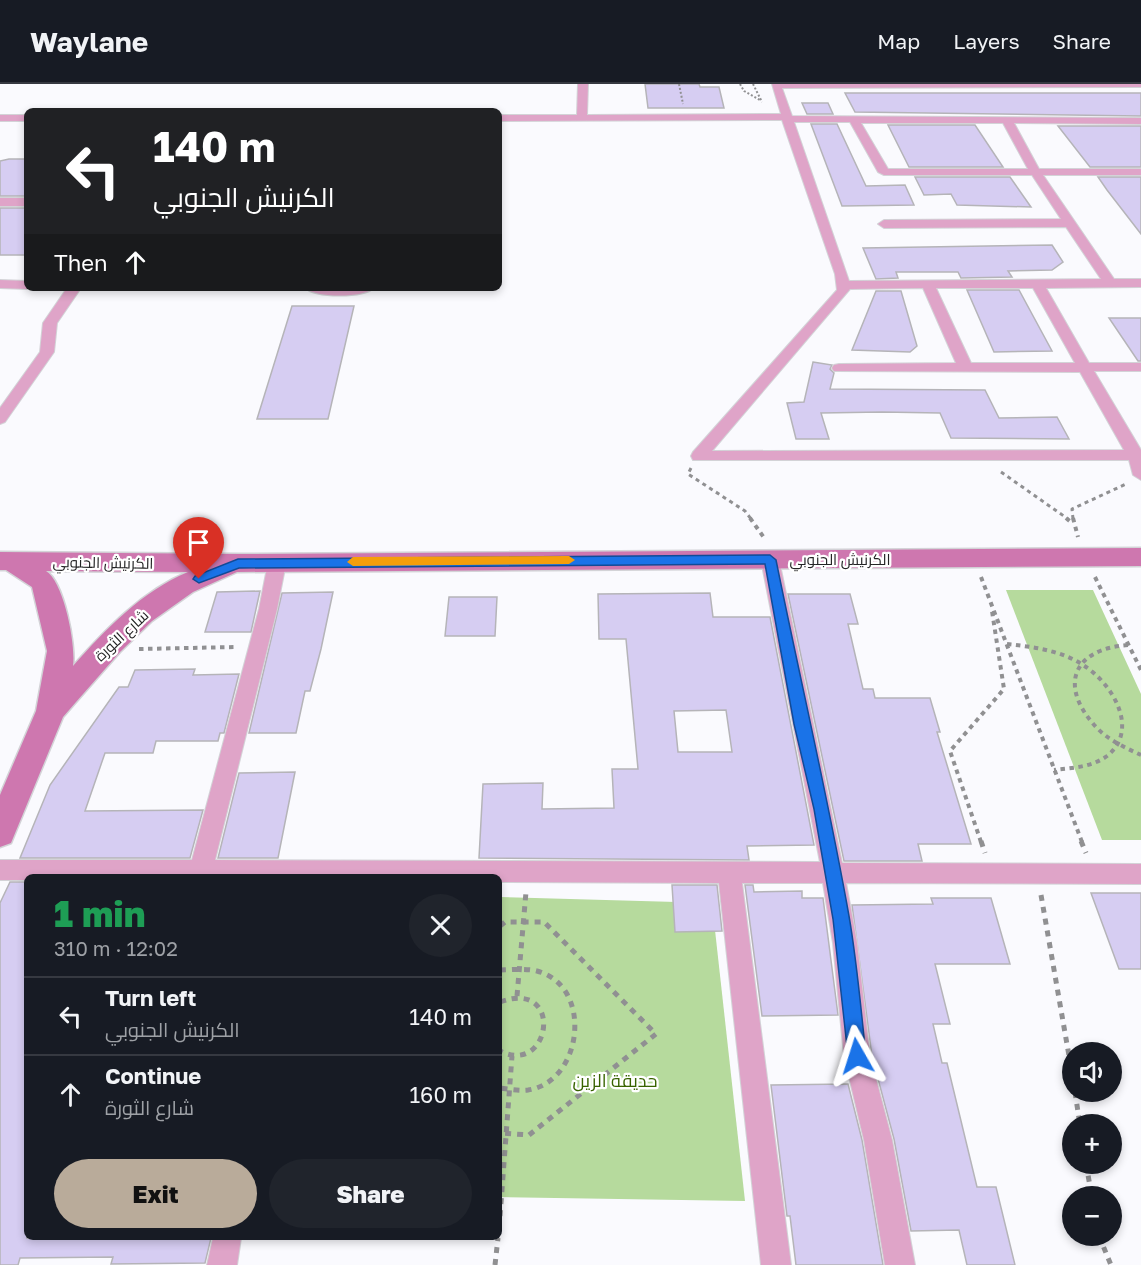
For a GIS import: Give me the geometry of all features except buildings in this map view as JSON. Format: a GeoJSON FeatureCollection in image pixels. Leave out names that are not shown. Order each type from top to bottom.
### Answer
{"type":"FeatureCollection","features":[{"type":"Feature","properties":{"kind":"main road","name":"الكرنيش الجنوبي"},"geometry":{"type":"LineString","coordinates":[[6,561],[276,563],[1141,558]]}},
{"type":"Feature","properties":{"kind":"main road","name":"شارع الثورة"},"geometry":{"type":"LineString","coordinates":[[0,833],[51,711],[61,651],[44,582],[6,561]]}},
{"type":"Feature","properties":{"kind":"main road","name":"شارع الثورة"},"geometry":{"type":"LineString","coordinates":[[51,711],[103,650],[133,620],[180,587],[238,563]]}},
{"type":"Feature","properties":{"kind":"street"},"geometry":{"type":"LineString","coordinates":[[582,118],[583,84]]}},
{"type":"Feature","properties":{"kind":"street"},"geometry":{"type":"LineString","coordinates":[[699,456],[844,291],[776,85],[1141,84]]}},
{"type":"Feature","properties":{"kind":"street"},"geometry":{"type":"LineString","coordinates":[[0,118],[24,118]]}},
{"type":"Feature","properties":{"kind":"street"},"geometry":{"type":"LineString","coordinates":[[502,118],[1141,121]]}},
{"type":"Feature","properties":{"kind":"street"},"geometry":{"type":"LineString","coordinates":[[854,120],[884,172],[1141,172]]}},
{"type":"Feature","properties":{"kind":"street"},"geometry":{"type":"LineString","coordinates":[[1008,122],[1035,172],[1110,283]]}},
{"type":"Feature","properties":{"kind":"street"},"geometry":{"type":"LineString","coordinates":[[0,202],[24,202]]}},
{"type":"Feature","properties":{"kind":"street"},"geometry":{"type":"LineString","coordinates":[[884,224],[1070,223]]}},
{"type":"Feature","properties":{"kind":"street"},"geometry":{"type":"LineString","coordinates":[[843,285],[1141,283]]}},
{"type":"Feature","properties":{"kind":"street"},"geometry":{"type":"LineString","coordinates":[[0,284],[24,285]]}},
{"type":"Feature","properties":{"kind":"street"},"geometry":{"type":"LineString","coordinates":[[1037,284],[1138,455],[1141,475]]}},
{"type":"Feature","properties":{"kind":"street"},"geometry":{"type":"LineString","coordinates":[[928,285],[965,367]]}},
{"type":"Feature","properties":{"kind":"street"},"geometry":{"type":"LineString","coordinates":[[0,419],[47,352],[50,322],[72,291]]}},
{"type":"Feature","properties":{"kind":"street"},"geometry":{"type":"LineString","coordinates":[[839,368],[1141,367]]}},
{"type":"Feature","properties":{"kind":"street"},"geometry":{"type":"LineString","coordinates":[[699,456],[1138,455]]}},
{"type":"Feature","properties":{"kind":"street"},"geometry":{"type":"LineString","coordinates":[[770,560],[833,873],[845,943],[857,1056],[879,1140],[900,1265]]}},
{"type":"Feature","properties":{"kind":"street"},"geometry":{"type":"LineString","coordinates":[[201,871],[258,646],[276,563]]}},
{"type":"Feature","properties":{"kind":"street"},"geometry":{"type":"LineString","coordinates":[[0,870],[297,874],[528,872],[1141,874]]}},
{"type":"Feature","properties":{"kind":"street"},"geometry":{"type":"LineString","coordinates":[[729,873],[776,1265]]}},
{"type":"Feature","properties":{"kind":"street"},"geometry":{"type":"LineString","coordinates":[[222,1265],[227,1240]]}},
{"type":"Feature","properties":{"kind":"path"},"geometry":{"type":"LineString","coordinates":[[740,84],[744,91],[760,100]]}},
{"type":"Feature","properties":{"kind":"path"},"geometry":{"type":"LineString","coordinates":[[990,455],[995,467],[1020,488],[1051,505],[1073,524]]}},
{"type":"Feature","properties":{"kind":"path"},"geometry":{"type":"LineString","coordinates":[[1138,455],[1127,484],[1072,509],[1073,524],[1086,558],[1141,670]]}},
{"type":"Feature","properties":{"kind":"path"},"geometry":{"type":"LineString","coordinates":[[699,456],[688,474],[745,511],[765,537],[770,560]]}},
{"type":"Feature","properties":{"kind":"path"},"geometry":{"type":"LineString","coordinates":[[974,559],[1094,874]]}},
{"type":"Feature","properties":{"kind":"path"},"geometry":{"type":"LineString","coordinates":[[991,604],[1004,689],[950,752],[992,874]]}},
{"type":"Feature","properties":{"kind":"path"},"geometry":{"type":"LineString","coordinates":[[1006,644],[1056,652],[1081,663],[1101,677],[1115,695],[1124,715],[1124,734],[1115,750],[1098,761],[1054,770]]}},
{"type":"Feature","properties":{"kind":"path"},"geometry":{"type":"LineString","coordinates":[[1129,645],[1100,648],[1084,658],[1075,672],[1074,690],[1082,709],[1097,728],[1118,744],[1141,755]]}},
{"type":"Feature","properties":{"kind":"path"},"geometry":{"type":"LineString","coordinates":[[103,650],[258,646]]}},
{"type":"Feature","properties":{"kind":"path"},"geometry":{"type":"LineString","coordinates":[[517,996],[528,872]]}},
{"type":"Feature","properties":{"kind":"path"},"geometry":{"type":"LineString","coordinates":[[1038,874],[1067,1042]]}},
{"type":"Feature","properties":{"kind":"path"},"geometry":{"type":"LineString","coordinates":[[502,924],[505,922],[544,922],[656,1034],[529,1135],[502,1133]]}},
{"type":"Feature","properties":{"kind":"path"},"geometry":{"type":"LineString","coordinates":[[502,970],[520,967],[536,969],[553,977],[566,991],[575,1008],[577,1027],[574,1048],[547,1082],[527,1089],[502,1088]]}},
{"type":"Feature","properties":{"kind":"path"},"geometry":{"type":"LineString","coordinates":[[502,1001],[517,996],[534,1002],[540,1009],[545,1027],[538,1044],[531,1051],[513,1056],[502,1052]]}},
{"type":"Feature","properties":{"kind":"path"},"geometry":{"type":"LineString","coordinates":[[502,1192],[513,1056]]}},
{"type":"Feature","properties":{"kind":"path"},"geometry":{"type":"LineString","coordinates":[[495,1265],[498,1240]]}},
{"type":"Feature","properties":{"kind":"path"},"geometry":{"type":"LineString","coordinates":[[1103,1246],[1111,1265]]}},
{"type":"Feature","properties":{"kind":"green space"},"geometry":{"type":"Polygon","coordinates":[[[1006,590],[1093,590],[1141,694],[1141,840],[1102,840],[1006,590]]]}},
{"type":"Feature","properties":{"kind":"green space","name":"حديقة الزين"},"geometry":{"type":"Polygon","coordinates":[[[502,897],[712,903],[745,1201],[502,1197],[502,897]]]}},
{"type":"Feature","properties":{"kind":"slow traffic"},"geometry":{"type":"LineString","coordinates":[[353,562],[569,560]]}},
{"type":"Feature","properties":{"kind":"route"},"geometry":{"type":"LineString","coordinates":[[199,579],[238,563],[770,560],[802,724],[822,809],[845,943],[857,1056]]}}]}
